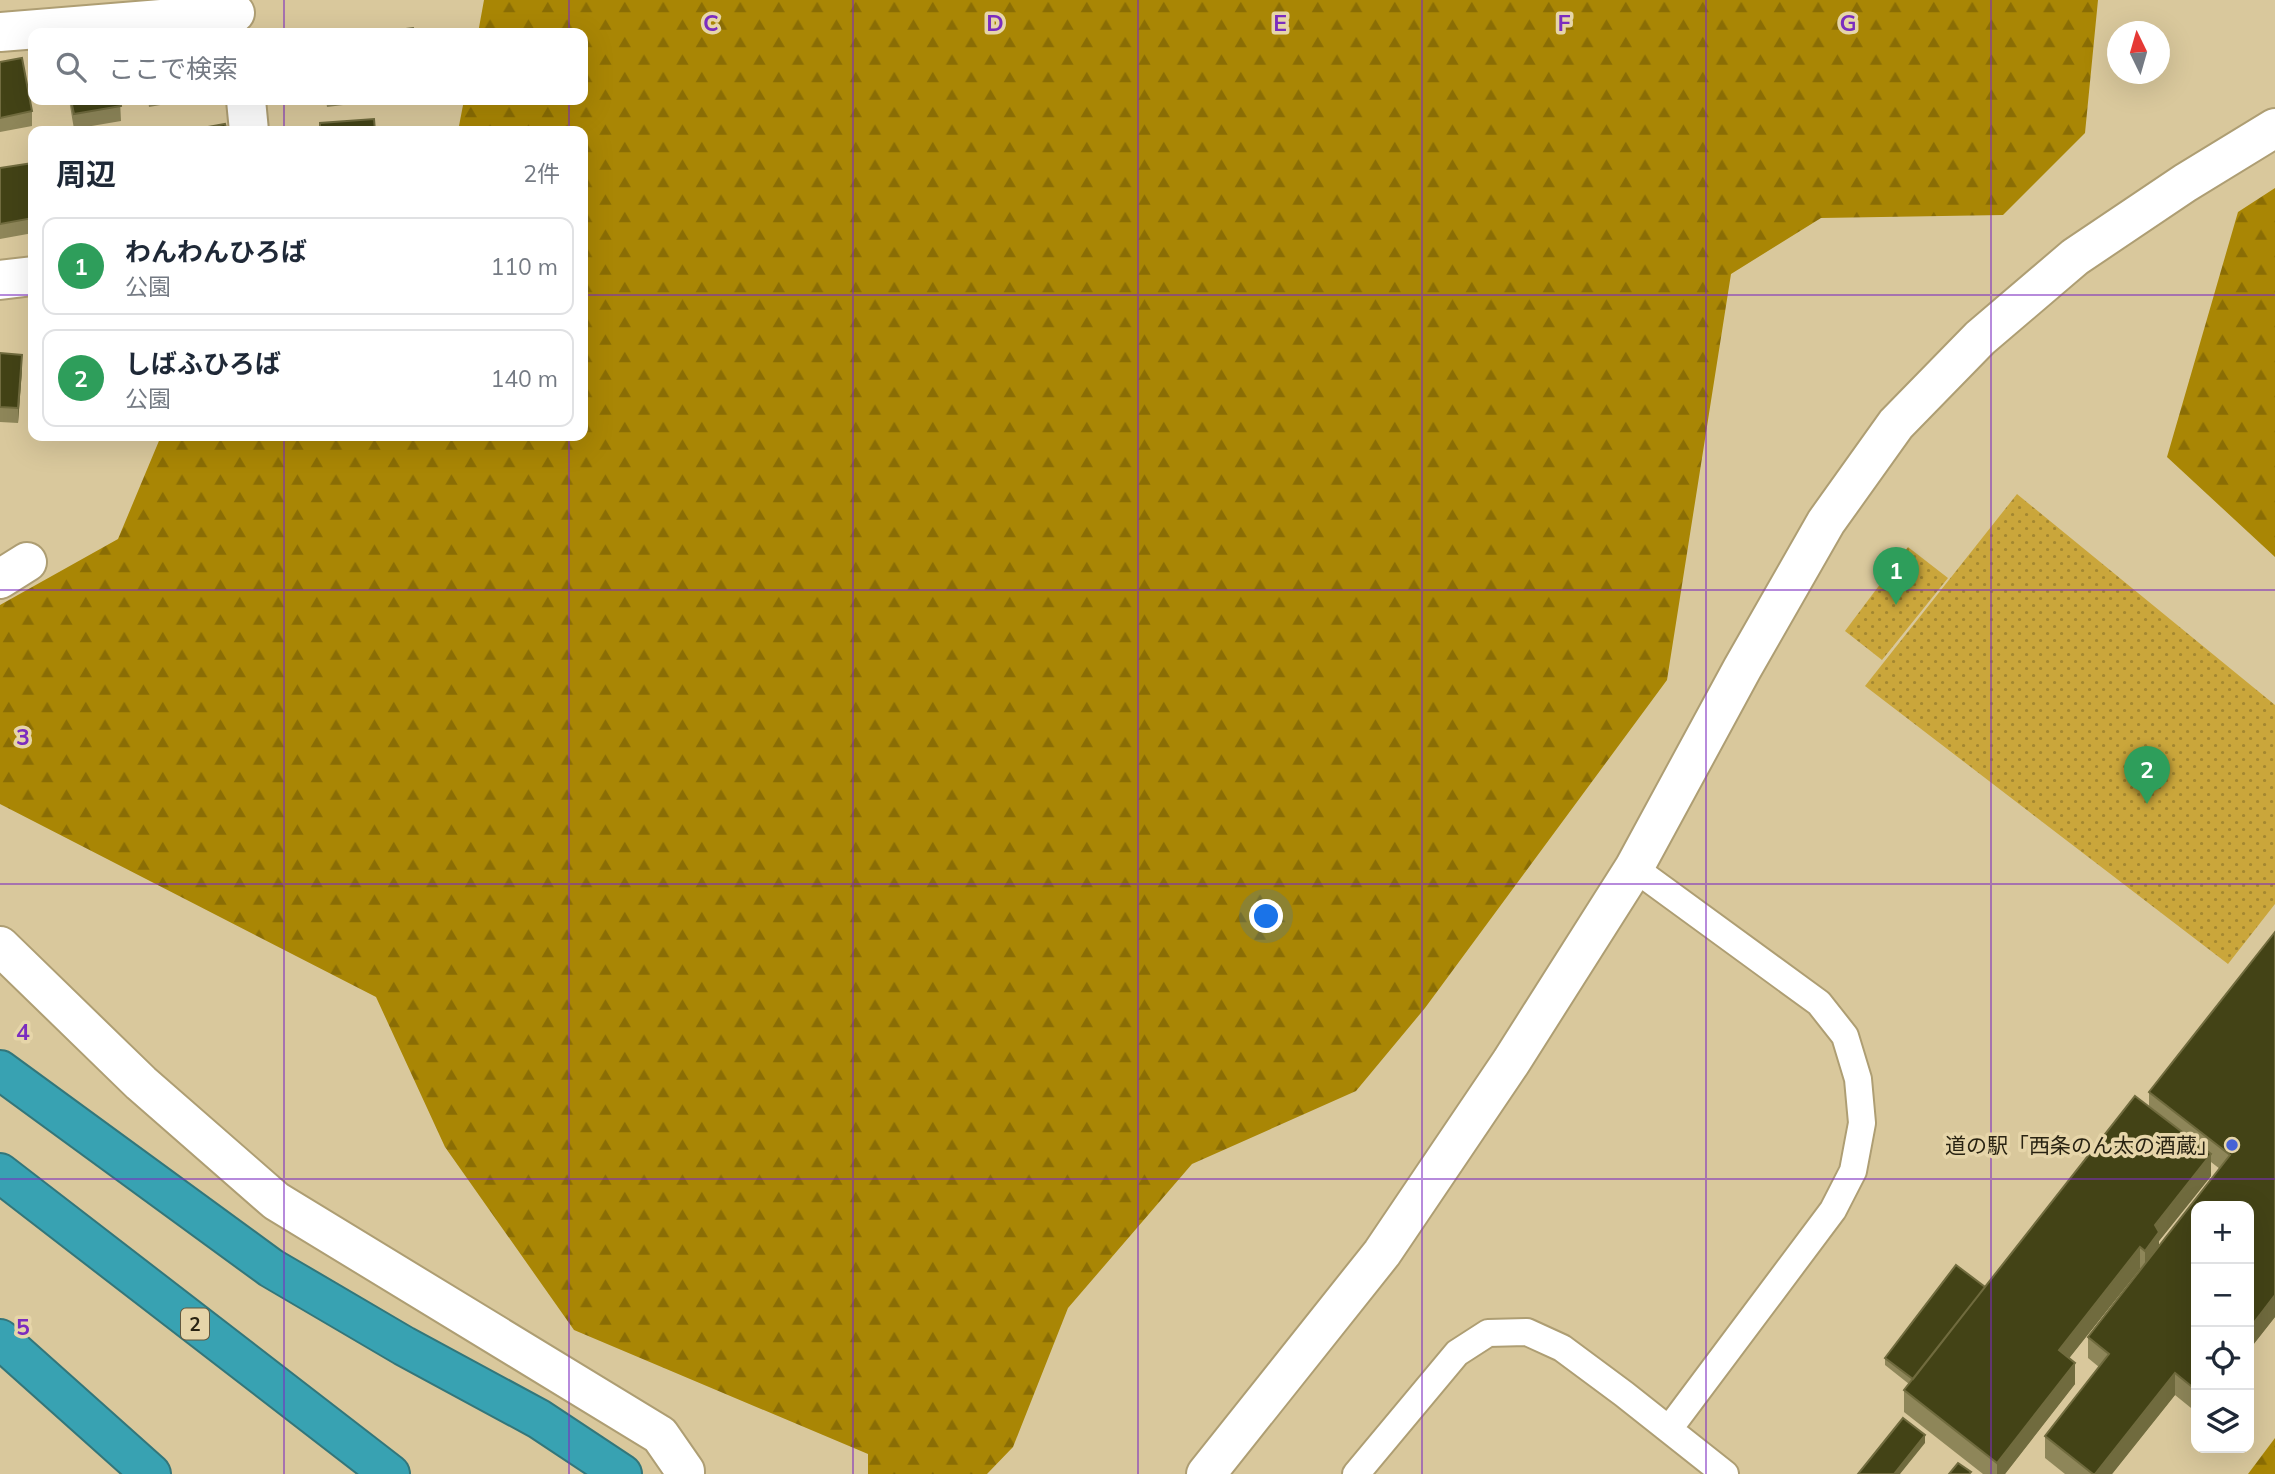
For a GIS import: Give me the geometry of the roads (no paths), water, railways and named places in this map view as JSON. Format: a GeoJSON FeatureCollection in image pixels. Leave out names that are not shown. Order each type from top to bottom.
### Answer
{"type":"FeatureCollection","features":[{"type":"Feature","properties":{"kind":"highway"},"geometry":{"type":"LineString","coordinates":[[0,1070],[271,1268],[393,1340],[539,1419],[622,1474]]}},
{"type":"Feature","properties":{"kind":"highway","name":"2"},"geometry":{"type":"LineString","coordinates":[[0,1173],[390,1474]]}},
{"type":"Feature","properties":{"kind":"highway"},"geometry":{"type":"LineString","coordinates":[[0,1339],[151,1474]]}},
{"type":"Feature","properties":{"kind":"street"},"geometry":{"type":"LineString","coordinates":[[56,28],[236,15]]}},
{"type":"Feature","properties":{"kind":"street"},"geometry":{"type":"LineString","coordinates":[[0,32],[28,30]]}},
{"type":"Feature","properties":{"kind":"street"},"geometry":{"type":"LineString","coordinates":[[246,105],[249,126]]}},
{"type":"Feature","properties":{"kind":"street"},"geometry":{"type":"LineString","coordinates":[[1206,1474],[1382,1253],[1511,1062],[1634,868],[1742,669],[1826,522],[1896,424],[1980,338],[2075,257],[2185,183],[2275,128]]}},
{"type":"Feature","properties":{"kind":"street"},"geometry":{"type":"LineString","coordinates":[[0,280],[28,277]]}},
{"type":"Feature","properties":{"kind":"street"},"geometry":{"type":"LineString","coordinates":[[0,946],[141,1083],[276,1201],[660,1435],[685,1474]]}},
{"type":"Feature","properties":{"kind":"lane"},"geometry":{"type":"LineString","coordinates":[[1634,868],[1819,1003],[1845,1036],[1858,1079],[1862,1123],[1853,1171],[1833,1210],[1669,1429]]}},
{"type":"Feature","properties":{"kind":"lane"},"geometry":{"type":"LineString","coordinates":[[1356,1474],[1457,1353],[1488,1333],[1527,1332],[1562,1348],[1725,1474]]}},
{"type":"Feature","properties":{"kind":"place","name":"わんわんひろば"},"geometry":{"type":"Point","coordinates":[1896,605]}},
{"type":"Feature","properties":{"kind":"place","name":"しばふひろば"},"geometry":{"type":"Point","coordinates":[2147,804]}},
{"type":"Feature","properties":{"kind":"place","name":"道の駅「西条のん太の酒蔵」"},"geometry":{"type":"Point","coordinates":[2232,1145]}}]}
